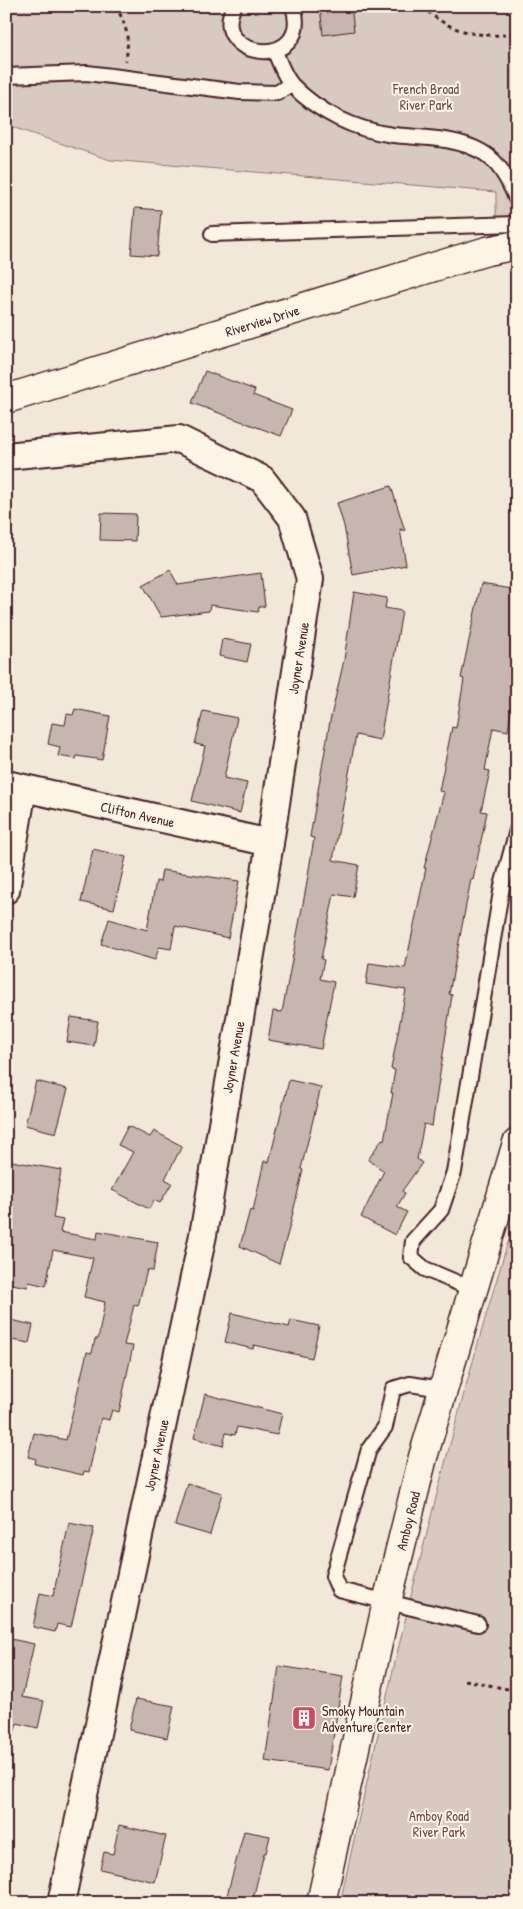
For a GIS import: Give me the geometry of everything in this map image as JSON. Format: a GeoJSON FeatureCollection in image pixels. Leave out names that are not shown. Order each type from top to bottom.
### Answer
{"type":"FeatureCollection","features":[{"type":"Feature","properties":{"kind":"main road","name":"Riverview Drive"},"geometry":{"type":"LineString","coordinates":[[6,399],[437,266],[487,251],[517,245]]}},
{"type":"Feature","properties":{"kind":"main road","name":"Amboy Road"},"geometry":{"type":"LineString","coordinates":[[321,1903],[387,1602],[442,1388],[517,1143]]}},
{"type":"Feature","properties":{"kind":"street","name":"Joyner Avenue"},"geometry":{"type":"LineString","coordinates":[[6,456],[179,439],[262,479],[292,518],[310,579],[270,843],[203,1235],[61,1903]]}},
{"type":"Feature","properties":{"kind":"street","name":"Clifton Avenue"},"geometry":{"type":"LineString","coordinates":[[15,786],[270,843]]}},
{"type":"Feature","properties":{"kind":"street"},"geometry":{"type":"LineString","coordinates":[[6,890],[15,786]]}},
{"type":"Feature","properties":{"kind":"lane"},"geometry":{"type":"LineString","coordinates":[[234,6],[230,20],[237,40],[254,52],[264,53],[275,51],[284,46],[291,37],[296,27],[296,16],[293,6]]}},
{"type":"Feature","properties":{"kind":"lane"},"geometry":{"type":"LineString","coordinates":[[275,51],[291,84],[341,121],[391,135],[460,143],[483,153],[498,166],[510,183],[517,201]]}},
{"type":"Feature","properties":{"kind":"lane"},"geometry":{"type":"LineString","coordinates":[[6,76],[87,73],[277,94],[291,84]]}},
{"type":"Feature","properties":{"kind":"lane"},"geometry":{"type":"LineString","coordinates":[[212,234],[517,224]]}},
{"type":"Feature","properties":{"kind":"lane"},"geometry":{"type":"LineString","coordinates":[[490,226],[517,238]]}},
{"type":"Feature","properties":{"kind":"lane"},"geometry":{"type":"LineString","coordinates":[[472,1290],[425,1269],[410,1257],[413,1241],[441,1210],[454,1172],[502,886],[517,830]]}},
{"type":"Feature","properties":{"kind":"lane"},"geometry":{"type":"LineString","coordinates":[[442,1388],[410,1384],[393,1390],[385,1427],[370,1450],[333,1576],[339,1590],[478,1624]]}},
{"type":"Feature","properties":{"kind":"path"},"geometry":{"type":"LineString","coordinates":[[116,6],[126,26],[129,39],[124,77]]}},
{"type":"Feature","properties":{"kind":"path"},"geometry":{"type":"LineString","coordinates":[[422,6],[444,23],[462,32],[483,36],[517,34]]}},
{"type":"Feature","properties":{"kind":"path"},"geometry":{"type":"LineString","coordinates":[[465,1680],[517,1691]]}},
{"type":"Feature","properties":{"kind":"path"},"geometry":{"type":"LineString","coordinates":[[517,1761],[514,1781],[517,1806]]}},
{"type":"Feature","properties":{"kind":"green space","name":"French Broad River Park"},"geometry":{"type":"Polygon","coordinates":[[[6,6],[517,6],[517,213],[496,219],[496,192],[110,160],[6,125],[6,6]]]}},
{"type":"Feature","properties":{"kind":"green space","name":"Amboy Road River Park"},"geometry":{"type":"Polygon","coordinates":[[[517,1213],[517,1903],[340,1903],[379,1729],[443,1470],[517,1213]]]}},
{"type":"Feature","properties":{"kind":"building"},"geometry":{"type":"Polygon","coordinates":[[[320,6],[351,6],[354,31],[323,35],[320,6]]]}},
{"type":"Feature","properties":{"kind":"building"},"geometry":{"type":"Polygon","coordinates":[[[135,208],[161,210],[157,256],[131,254],[135,208]]]}},
{"type":"Feature","properties":{"kind":"building"},"geometry":{"type":"Polygon","coordinates":[[[205,371],[255,390],[253,395],[292,410],[281,436],[192,403],[205,371]]]}},
{"type":"Feature","properties":{"kind":"building"},"geometry":{"type":"Polygon","coordinates":[[[391,486],[405,531],[400,529],[406,565],[353,575],[344,526],[337,503],[391,486]]]}},
{"type":"Feature","properties":{"kind":"building"},"geometry":{"type":"Polygon","coordinates":[[[101,513],[136,514],[135,541],[100,540],[101,513]]]}},
{"type":"Feature","properties":{"kind":"building"},"geometry":{"type":"Polygon","coordinates":[[[170,570],[178,585],[261,573],[265,606],[259,607],[258,612],[210,605],[209,611],[161,617],[143,585],[170,570]]]}},
{"type":"Feature","properties":{"kind":"building"},"geometry":{"type":"Polygon","coordinates":[[[481,584],[517,590],[517,676],[508,731],[493,728],[485,770],[490,771],[481,811],[487,812],[473,880],[471,879],[449,994],[452,995],[432,1126],[424,1124],[417,1159],[422,1163],[402,1191],[405,1193],[397,1207],[407,1212],[395,1235],[361,1217],[384,1171],[368,1160],[382,1139],[384,1140],[393,1093],[391,1093],[395,1070],[391,1069],[406,990],[366,984],[369,963],[405,968],[426,868],[424,868],[444,792],[439,791],[452,727],[456,728],[464,679],[461,678],[481,584]]]}},
{"type":"Feature","properties":{"kind":"building"},"geometry":{"type":"Polygon","coordinates":[[[354,592],[387,598],[385,608],[402,611],[380,740],[356,735],[333,860],[359,865],[353,897],[334,894],[321,959],[324,960],[320,979],[334,982],[321,1049],[268,1040],[273,1011],[282,1012],[306,888],[314,838],[310,837],[330,721],[344,660],[354,592]]]}},
{"type":"Feature","properties":{"kind":"building"},"geometry":{"type":"Polygon","coordinates":[[[222,639],[251,644],[247,662],[219,656],[222,639]]]}},
{"type":"Feature","properties":{"kind":"building"},"geometry":{"type":"Polygon","coordinates":[[[75,709],[110,716],[102,760],[77,756],[76,759],[58,756],[60,747],[48,744],[52,723],[65,725],[67,714],[73,715],[75,709]]]}},
{"type":"Feature","properties":{"kind":"building"},"geometry":{"type":"Polygon","coordinates":[[[203,711],[237,718],[224,778],[247,783],[240,813],[192,801],[205,746],[195,744],[203,711]]]}},
{"type":"Feature","properties":{"kind":"building"},"geometry":{"type":"Polygon","coordinates":[[[93,849],[126,857],[114,909],[81,902],[93,849]]]}},
{"type":"Feature","properties":{"kind":"building"},"geometry":{"type":"Polygon","coordinates":[[[162,870],[239,881],[228,938],[175,926],[171,949],[159,947],[155,960],[101,944],[109,919],[147,930],[156,881],[160,882],[162,870]]]}},
{"type":"Feature","properties":{"kind":"building"},"geometry":{"type":"Polygon","coordinates":[[[71,1017],[98,1021],[94,1046],[67,1042],[71,1017]]]}},
{"type":"Feature","properties":{"kind":"building"},"geometry":{"type":"Polygon","coordinates":[[[289,1080],[321,1087],[301,1169],[303,1170],[290,1225],[279,1264],[240,1246],[250,1210],[253,1211],[264,1161],[269,1162],[289,1080]]]}},
{"type":"Feature","properties":{"kind":"building"},"geometry":{"type":"Polygon","coordinates":[[[36,1081],[68,1089],[56,1133],[25,1125],[36,1081]]]}},
{"type":"Feature","properties":{"kind":"building"},"geometry":{"type":"Polygon","coordinates":[[[128,1126],[150,1137],[154,1131],[182,1146],[165,1179],[172,1183],[160,1203],[154,1200],[149,1209],[112,1190],[133,1152],[118,1145],[128,1126]]]}},
{"type":"Feature","properties":{"kind":"building"},"geometry":{"type":"Polygon","coordinates":[[[6,1160],[61,1170],[53,1218],[63,1220],[60,1232],[97,1239],[98,1231],[158,1242],[153,1271],[147,1270],[138,1306],[134,1305],[124,1345],[133,1346],[119,1412],[112,1410],[109,1420],[101,1418],[89,1472],[84,1471],[83,1475],[35,1464],[36,1459],[28,1457],[34,1433],[66,1440],[87,1352],[92,1353],[95,1339],[98,1339],[105,1302],[84,1297],[93,1258],[53,1250],[46,1286],[29,1282],[28,1287],[6,1283],[6,1160]]]}},
{"type":"Feature","properties":{"kind":"building"},"geometry":{"type":"Polygon","coordinates":[[[232,1313],[289,1327],[291,1320],[319,1326],[312,1358],[254,1345],[253,1349],[225,1342],[232,1313]]]}},
{"type":"Feature","properties":{"kind":"building"},"geometry":{"type":"Polygon","coordinates":[[[6,1319],[33,1325],[29,1343],[6,1339],[6,1319]]]}},
{"type":"Feature","properties":{"kind":"building"},"geometry":{"type":"Polygon","coordinates":[[[205,1394],[282,1414],[277,1435],[237,1427],[235,1435],[226,1433],[223,1446],[194,1438],[205,1394]]]}},
{"type":"Feature","properties":{"kind":"building"},"geometry":{"type":"Polygon","coordinates":[[[187,1483],[222,1493],[210,1535],[175,1525],[187,1483]]]}},
{"type":"Feature","properties":{"kind":"building"},"geometry":{"type":"Polygon","coordinates":[[[69,1523],[94,1528],[71,1627],[57,1624],[55,1632],[33,1627],[40,1593],[53,1596],[69,1523]]]}},
{"type":"Feature","properties":{"kind":"building"},"geometry":{"type":"Polygon","coordinates":[[[6,1638],[34,1644],[22,1697],[44,1701],[38,1728],[17,1723],[14,1734],[6,1733],[6,1638]]]}},
{"type":"Feature","properties":{"kind":"building","name":"Smoky Mountain Adventure Center"},"geometry":{"type":"Polygon","coordinates":[[[279,1666],[343,1676],[328,1770],[265,1761],[279,1666]]]}},
{"type":"Feature","properties":{"kind":"building"},"geometry":{"type":"Polygon","coordinates":[[[136,1699],[174,1706],[167,1738],[129,1730],[136,1699]]]}},
{"type":"Feature","properties":{"kind":"building"},"geometry":{"type":"Polygon","coordinates":[[[119,1825],[166,1836],[155,1882],[100,1869],[104,1852],[113,1854],[119,1825]]]}},
{"type":"Feature","properties":{"kind":"building"},"geometry":{"type":"Polygon","coordinates":[[[244,1831],[270,1836],[266,1853],[264,1853],[252,1903],[225,1903],[244,1831]]]}},
{"type":"Feature","properties":{"kind":"place","name":"Smoky Mountain Adventure Center"},"geometry":{"type":"Point","coordinates":[304,1718]}}]}
